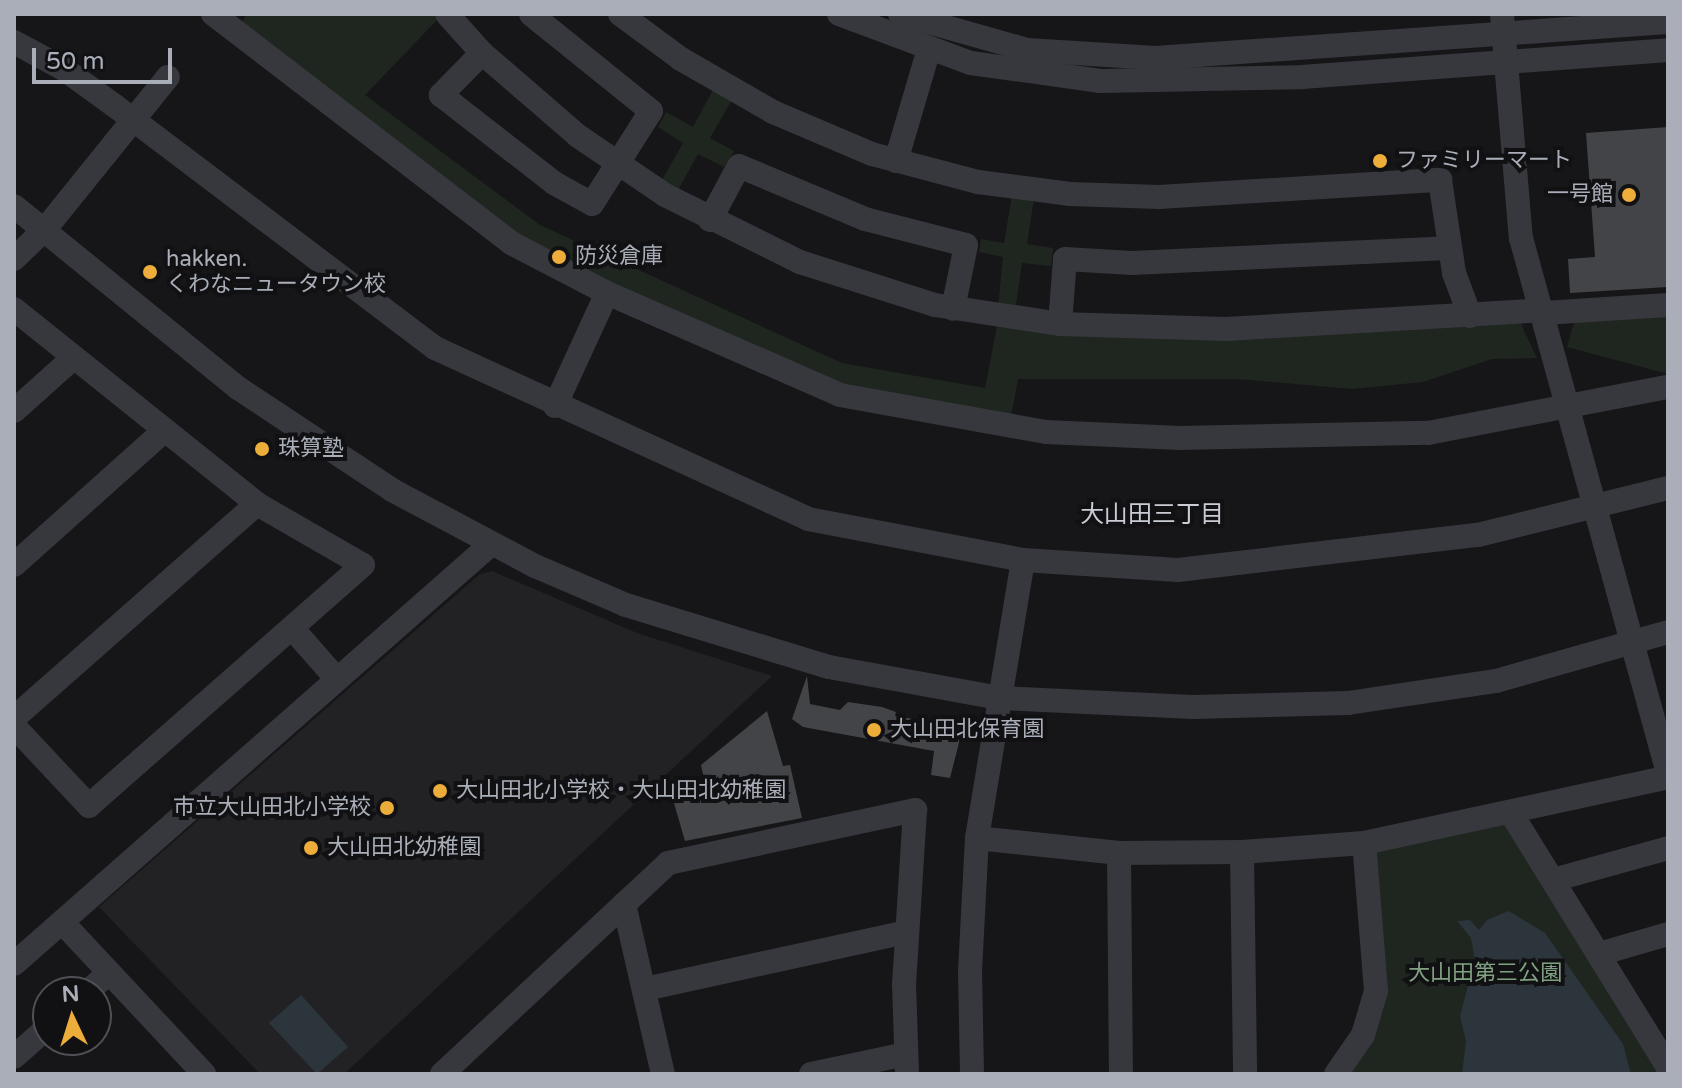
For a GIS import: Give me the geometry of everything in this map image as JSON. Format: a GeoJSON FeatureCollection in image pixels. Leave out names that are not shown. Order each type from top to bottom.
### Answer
{"type":"FeatureCollection","features":[{"type":"Feature","properties":{"kind":"street"},"geometry":{"type":"LineString","coordinates":[[213,14],[500,235],[607,293],[840,395],[1046,432],[1180,438],[1428,433],[1668,387]]}},
{"type":"Feature","properties":{"kind":"street"},"geometry":{"type":"LineString","coordinates":[[447,14],[482,53],[618,166],[710,220],[844,279],[953,309],[1060,324],[1286,328],[1668,305]]}},
{"type":"Feature","properties":{"kind":"street"},"geometry":{"type":"LineString","coordinates":[[482,53],[441,95],[554,183],[592,204],[651,111],[531,14]]}},
{"type":"Feature","properties":{"kind":"street"},"geometry":{"type":"LineString","coordinates":[[620,14],[681,59],[773,112],[896,161],[1023,189],[1111,196],[1440,180],[1448,248],[1470,316]]}},
{"type":"Feature","properties":{"kind":"street"},"geometry":{"type":"LineString","coordinates":[[839,14],[1027,50],[1155,58],[1503,24],[1668,22]]}},
{"type":"Feature","properties":{"kind":"street"},"geometry":{"type":"LineString","coordinates":[[900,14],[1020,72],[1101,81],[1302,77],[1668,50]]}},
{"type":"Feature","properties":{"kind":"street"},"geometry":{"type":"LineString","coordinates":[[977,838],[1119,853],[1242,852],[1364,843],[1511,813],[1668,775],[1515,204],[1503,24]]}},
{"type":"Feature","properties":{"kind":"street"},"geometry":{"type":"LineString","coordinates":[[896,161],[935,30]]}},
{"type":"Feature","properties":{"kind":"street"},"geometry":{"type":"LineString","coordinates":[[14,42],[64,69],[134,120],[414,335],[555,406],[808,519],[1023,560],[1178,570],[1478,535],[1594,502],[1668,488]]}},
{"type":"Feature","properties":{"kind":"street"},"geometry":{"type":"LineString","coordinates":[[14,259],[46,228],[168,77]]}},
{"type":"Feature","properties":{"kind":"street"},"geometry":{"type":"LineString","coordinates":[[710,220],[739,166],[865,219],[966,245],[953,309]]}},
{"type":"Feature","properties":{"kind":"street"},"geometry":{"type":"LineString","coordinates":[[14,206],[46,228],[238,388],[309,439],[491,544],[626,605],[716,636],[829,667],[1000,698],[1193,707],[1348,703],[1496,681],[1668,632]]}},
{"type":"Feature","properties":{"kind":"street"},"geometry":{"type":"LineString","coordinates":[[1060,324],[1065,259],[1132,263],[1448,248]]}},
{"type":"Feature","properties":{"kind":"street"},"geometry":{"type":"LineString","coordinates":[[555,406],[607,293]]}},
{"type":"Feature","properties":{"kind":"street"},"geometry":{"type":"LineString","coordinates":[[14,309],[257,504],[363,565],[89,806],[14,726]]}},
{"type":"Feature","properties":{"kind":"street"},"geometry":{"type":"LineString","coordinates":[[14,411],[73,358]]}},
{"type":"Feature","properties":{"kind":"street"},"geometry":{"type":"LineString","coordinates":[[14,565],[164,431]]}},
{"type":"Feature","properties":{"kind":"street"},"geometry":{"type":"LineString","coordinates":[[14,718],[257,504]]}},
{"type":"Feature","properties":{"kind":"street"},"geometry":{"type":"LineString","coordinates":[[14,964],[491,544]]}},
{"type":"Feature","properties":{"kind":"street"},"geometry":{"type":"LineString","coordinates":[[972,1074],[970,971],[977,838],[1023,560]]}},
{"type":"Feature","properties":{"kind":"street"},"geometry":{"type":"LineString","coordinates":[[292,628],[336,678]]}},
{"type":"Feature","properties":{"kind":"street"},"geometry":{"type":"LineString","coordinates":[[442,1074],[668,863],[915,810],[906,932],[907,1064],[811,1074]]}},
{"type":"Feature","properties":{"kind":"street"},"geometry":{"type":"LineString","coordinates":[[1511,813],[1668,1067]]}},
{"type":"Feature","properties":{"kind":"street"},"geometry":{"type":"LineString","coordinates":[[1336,1074],[1363,1035],[1376,991],[1364,843]]}},
{"type":"Feature","properties":{"kind":"street"},"geometry":{"type":"LineString","coordinates":[[1553,880],[1668,848]]}},
{"type":"Feature","properties":{"kind":"street"},"geometry":{"type":"LineString","coordinates":[[1242,852],[1245,1074]]}},
{"type":"Feature","properties":{"kind":"street"},"geometry":{"type":"LineString","coordinates":[[1119,853],[1121,1074]]}},
{"type":"Feature","properties":{"kind":"street"},"geometry":{"type":"LineString","coordinates":[[624,904],[663,1074]]}},
{"type":"Feature","properties":{"kind":"street"},"geometry":{"type":"LineString","coordinates":[[62,922],[191,1069]]}},
{"type":"Feature","properties":{"kind":"street"},"geometry":{"type":"LineString","coordinates":[[645,989],[906,932]]}},
{"type":"Feature","properties":{"kind":"street"},"geometry":{"type":"LineString","coordinates":[[1599,954],[1668,934]]}},
{"type":"Feature","properties":{"kind":"street"},"geometry":{"type":"LineString","coordinates":[[106,976],[109,973]]}},
{"type":"Feature","properties":{"kind":"street"},"geometry":{"type":"LineString","coordinates":[[14,1057],[32,1041]]}},
{"type":"Feature","properties":{"kind":"shaded area","name":"大山田北小学校・大山田北幼稚園"},"geometry":{"type":"Polygon","coordinates":[[[492,571],[637,633],[772,676],[344,1074],[260,1074],[99,907],[480,574],[492,571]]]}},
{"type":"Feature","properties":{"kind":"shaded area"},"geometry":{"type":"Polygon","coordinates":[[[1509,911],[1545,933],[1623,1044],[1631,1074],[1462,1074],[1466,1041],[1460,1016],[1475,960],[1471,938],[1457,921],[1470,920],[1479,930],[1487,920],[1509,911]]]}},
{"type":"Feature","properties":{"kind":"shaded area"},"geometry":{"type":"Polygon","coordinates":[[[301,995],[348,1047],[317,1074],[269,1023],[301,995]]]}},
{"type":"Feature","properties":{"kind":"green space"},"geometry":{"type":"Polygon","coordinates":[[[247,14],[434,14],[438,19],[365,95],[540,225],[842,363],[985,388],[997,326],[1520,322],[1537,358],[1492,359],[1423,382],[1352,389],[1239,379],[1018,379],[1011,417],[836,384],[626,292],[512,233],[241,23],[247,14]]]}},
{"type":"Feature","properties":{"kind":"green space"},"geometry":{"type":"Polygon","coordinates":[[[714,88],[733,98],[710,138],[734,151],[724,167],[698,154],[677,192],[661,182],[683,143],[658,127],[666,112],[693,127],[714,88]]]}},
{"type":"Feature","properties":{"kind":"green space"},"geometry":{"type":"Polygon","coordinates":[[[1012,195],[1034,199],[1027,244],[1053,248],[1051,266],[1022,263],[1015,311],[998,308],[1003,257],[979,252],[981,239],[1004,243],[1012,195]]]}},
{"type":"Feature","properties":{"kind":"green space"},"geometry":{"type":"Polygon","coordinates":[[[1668,314],[1668,374],[1567,347],[1575,319],[1668,314]]]}},
{"type":"Feature","properties":{"kind":"green space","name":"大山田第三公園"},"geometry":{"type":"Polygon","coordinates":[[[1507,822],[1663,1074],[1348,1074],[1360,1060],[1374,855],[1379,848],[1507,822]]]}},
{"type":"Feature","properties":{"kind":"building","name":"一号館"},"geometry":{"type":"Polygon","coordinates":[[[1668,127],[1668,287],[1570,293],[1568,259],[1595,257],[1586,133],[1668,127]]]}},
{"type":"Feature","properties":{"kind":"building","name":"大山田北保育園"},"geometry":{"type":"Polygon","coordinates":[[[807,676],[810,704],[840,710],[848,702],[882,707],[896,712],[895,716],[963,727],[950,778],[931,775],[934,751],[803,727],[792,719],[807,676]]]}},
{"type":"Feature","properties":{"kind":"building"},"geometry":{"type":"Polygon","coordinates":[[[767,711],[783,766],[790,765],[802,818],[685,841],[671,793],[705,783],[701,765],[767,711]]]}},
{"type":"Feature","properties":{"kind":"place","name":"ファミリーマート"},"geometry":{"type":"Point","coordinates":[1380,161]}},
{"type":"Feature","properties":{"kind":"place","name":"一号館"},"geometry":{"type":"Point","coordinates":[1629,195]}},
{"type":"Feature","properties":{"kind":"place","name":"防災倉庫"},"geometry":{"type":"Point","coordinates":[559,257]}},
{"type":"Feature","properties":{"kind":"place","name":"hakken. くわなニュータウン校"},"geometry":{"type":"Point","coordinates":[150,272]}},
{"type":"Feature","properties":{"kind":"place","name":"珠算塾"},"geometry":{"type":"Point","coordinates":[262,449]}},
{"type":"Feature","properties":{"kind":"place","name":"大山田北保育園"},"geometry":{"type":"Point","coordinates":[874,730]}},
{"type":"Feature","properties":{"kind":"place","name":"大山田北小学校・大山田北幼稚園"},"geometry":{"type":"Point","coordinates":[440,791]}},
{"type":"Feature","properties":{"kind":"place","name":"市立大山田北小学校"},"geometry":{"type":"Point","coordinates":[387,808]}},
{"type":"Feature","properties":{"kind":"place","name":"大山田北幼稚園"},"geometry":{"type":"Point","coordinates":[311,848]}},
{"type":"Feature","properties":{"kind":"district","name":"大山田三丁目"},"geometry":{"type":"Point","coordinates":[1152,515]}}]}
